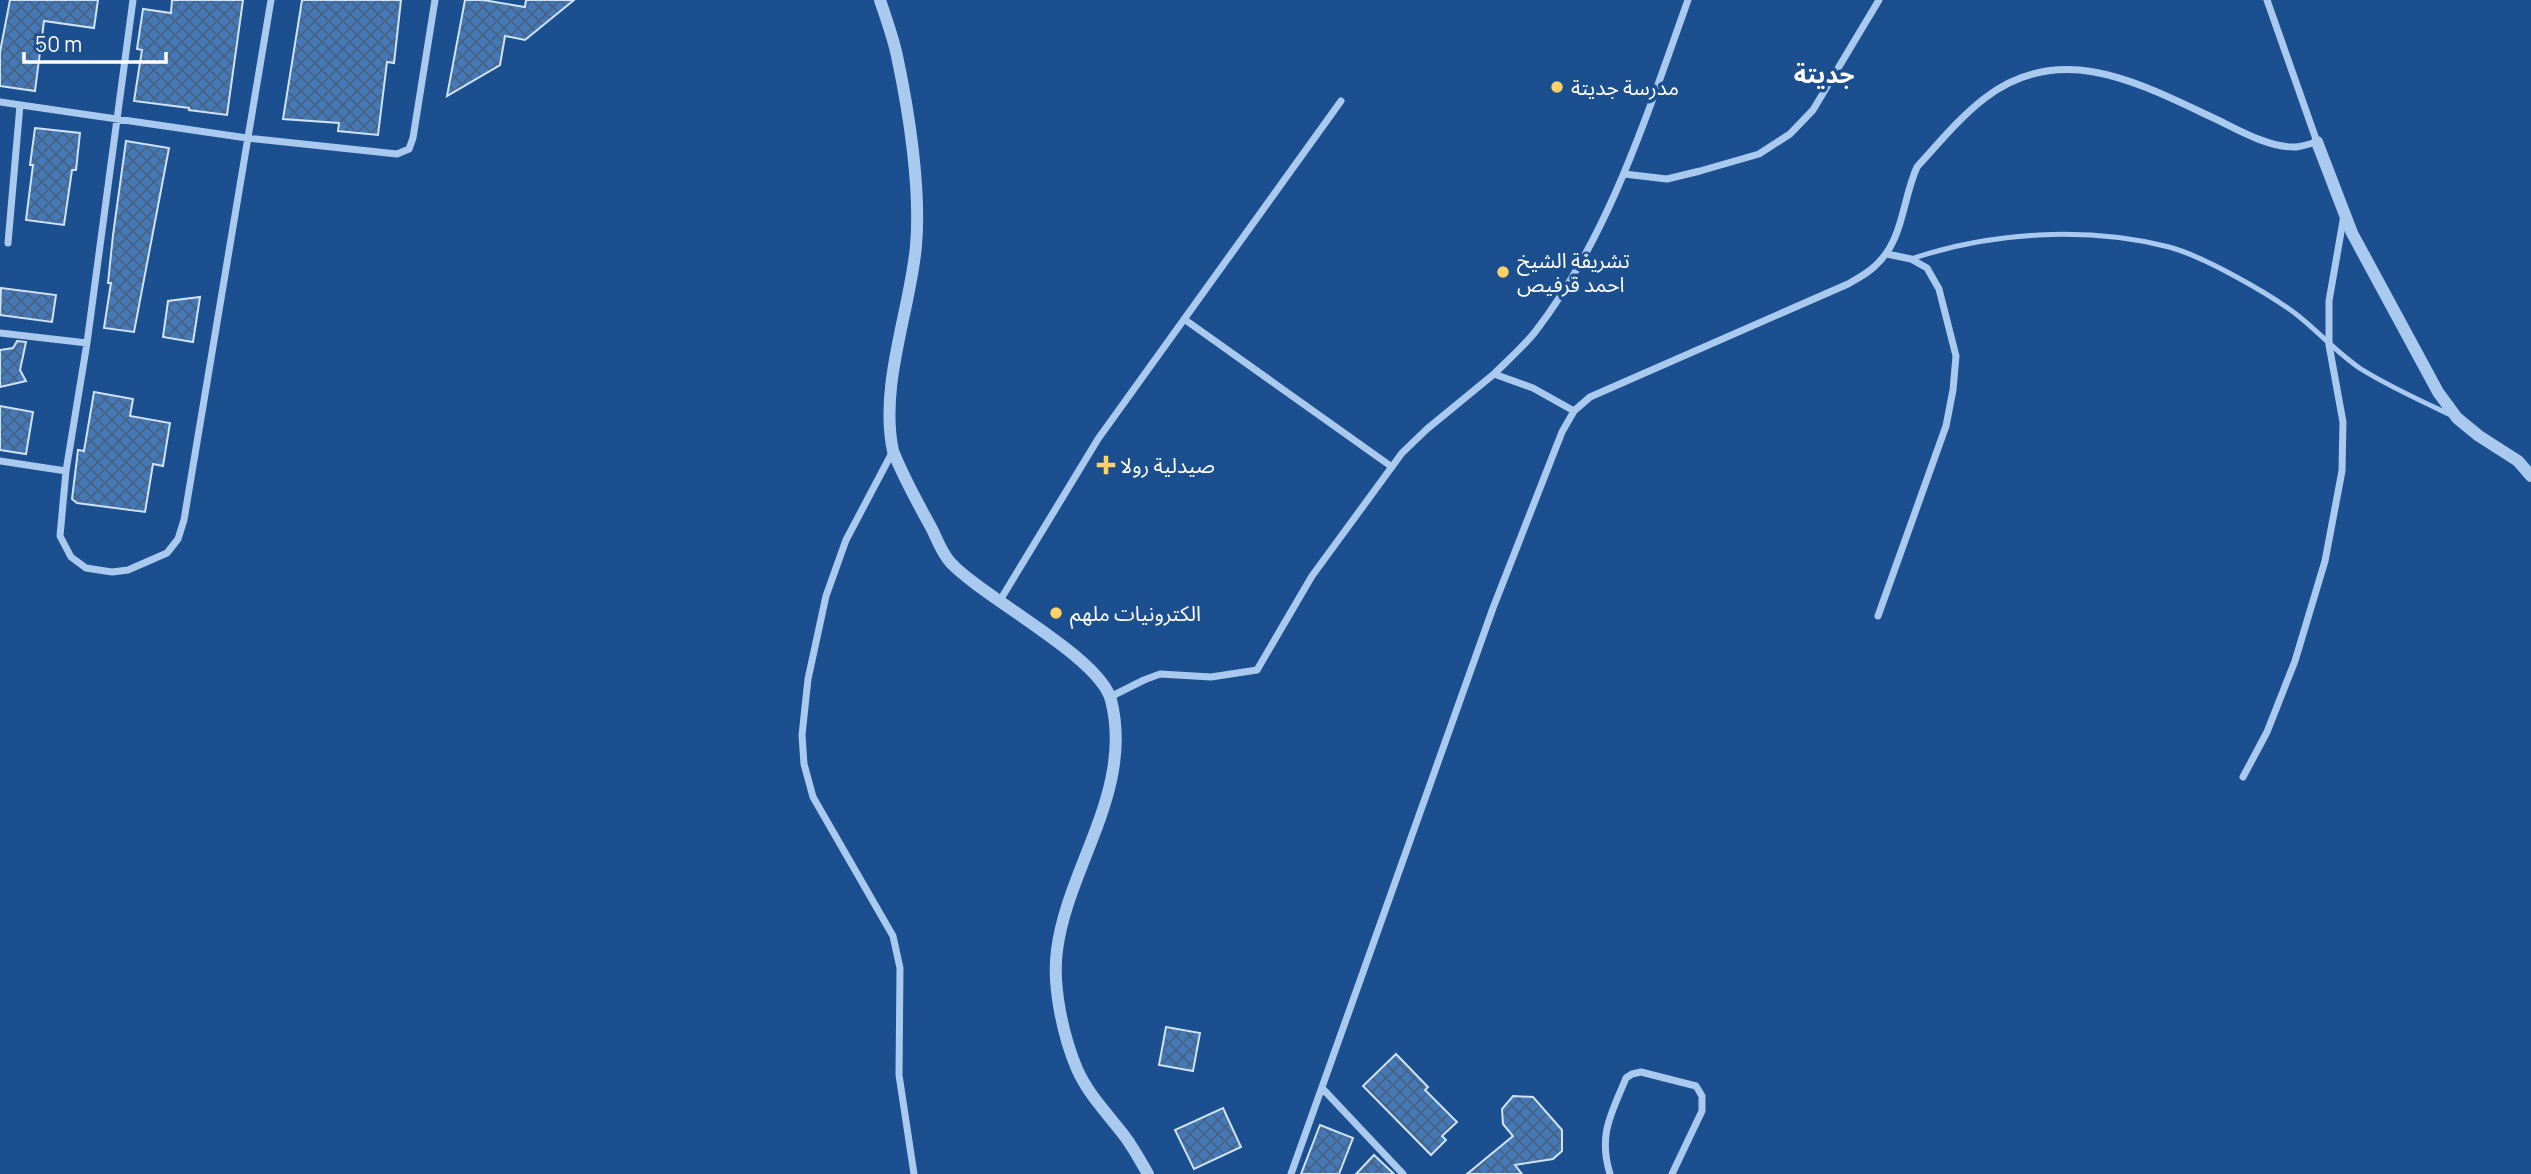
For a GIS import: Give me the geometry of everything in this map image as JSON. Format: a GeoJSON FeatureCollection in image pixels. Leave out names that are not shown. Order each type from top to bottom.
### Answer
{"type":"FeatureCollection","features":[{"type":"Feature","properties":{"kind":"street"},"geometry":{"type":"LineString","coordinates":[[133,0],[66,471],[60,536],[71,557],[86,568],[112,572],[128,570],[167,553],[178,539],[184,520],[271,0]]}},
{"type":"Feature","properties":{"kind":"street"},"geometry":{"type":"LineString","coordinates":[[0,102],[247,138],[397,154],[409,149],[413,138],[435,0]]}},
{"type":"Feature","properties":{"kind":"street"},"geometry":{"type":"LineString","coordinates":[[880,0],[897,54],[916,200],[916,246],[892,387],[889,433],[893,451],[948,561],[967,579],[1060,644],[1098,678],[1110,697],[1114,727],[1114,761],[1107,800],[1065,917],[1057,950],[1056,984],[1077,1069],[1095,1101],[1128,1140],[1148,1174]]}},
{"type":"Feature","properties":{"kind":"street"},"geometry":{"type":"LineString","coordinates":[[1110,697],[1160,674],[1211,677],[1257,670],[1312,576],[1402,453],[1494,374],[1534,334],[1564,290],[1601,225],[1624,174],[1688,0]]}},
{"type":"Feature","properties":{"kind":"street"},"geometry":{"type":"LineString","coordinates":[[1624,174],[1667,178],[1700,171],[1759,154],[1790,134],[1813,110],[1879,0]]}},
{"type":"Feature","properties":{"kind":"street"},"geometry":{"type":"LineString","coordinates":[[2267,0],[2344,215],[2438,392],[2457,418],[2529,469]]}},
{"type":"Feature","properties":{"kind":"street"},"geometry":{"type":"LineString","coordinates":[[1291,1174],[1493,608],[1558,441],[1574,411],[1590,397],[1848,284],[1874,268],[1887,254],[1900,228],[1917,167],[1985,98],[2020,77],[2045,70],[2090,69],[2127,80],[2267,142],[2295,147],[2317,142]]}},
{"type":"Feature","properties":{"kind":"street"},"geometry":{"type":"LineString","coordinates":[[999,602],[1098,439],[1341,101]]}},
{"type":"Feature","properties":{"kind":"street"},"geometry":{"type":"LineString","coordinates":[[8,243],[20,105]]}},
{"type":"Feature","properties":{"kind":"street"},"geometry":{"type":"LineString","coordinates":[[2243,777],[2267,732],[2295,661],[2325,561],[2342,471],[2343,422],[2329,345],[2329,301],[2344,215]]}},
{"type":"Feature","properties":{"kind":"street"},"geometry":{"type":"LineString","coordinates":[[1878,616],[1945,426],[1953,390],[1956,356],[1939,289],[1927,268],[1911,259],[1887,254]]}},
{"type":"Feature","properties":{"kind":"street"},"geometry":{"type":"LineString","coordinates":[[1184,319],[1392,467]]}},
{"type":"Feature","properties":{"kind":"street"},"geometry":{"type":"LineString","coordinates":[[0,333],[86,343]]}},
{"type":"Feature","properties":{"kind":"street"},"geometry":{"type":"LineString","coordinates":[[1494,374],[1533,388],[1574,411]]}},
{"type":"Feature","properties":{"kind":"street"},"geometry":{"type":"LineString","coordinates":[[893,451],[846,540],[826,596],[808,679],[802,735],[804,764],[813,797],[893,936],[900,968],[899,1075],[914,1174]]}},
{"type":"Feature","properties":{"kind":"street"},"geometry":{"type":"LineString","coordinates":[[0,461],[66,471]]}},
{"type":"Feature","properties":{"kind":"street"},"geometry":{"type":"LineString","coordinates":[[1610,1174],[1604,1155],[1608,1123],[1626,1079],[1641,1072],[1696,1086],[1702,1096],[1702,1111],[1672,1174]]}},
{"type":"Feature","properties":{"kind":"street"},"geometry":{"type":"LineString","coordinates":[[1322,1088],[1403,1174]]}},
{"type":"Feature","properties":{"kind":"lane"},"geometry":{"type":"LineString","coordinates":[[1911,259],[1948,247],[2014,237],[2078,235],[2171,247],[2260,291],[2296,315],[2361,369],[2457,418]]}},
{"type":"Feature","properties":{"kind":"building"},"geometry":{"type":"Polygon","coordinates":[[[10,0],[98,0],[94,28],[44,21],[35,91],[0,86],[0,52],[10,0]]]}},
{"type":"Feature","properties":{"kind":"building"},"geometry":{"type":"Polygon","coordinates":[[[172,0],[243,0],[227,115],[134,101],[142,50],[137,49],[143,9],[171,13],[172,0]]]}},
{"type":"Feature","properties":{"kind":"building"},"geometry":{"type":"Polygon","coordinates":[[[302,0],[401,0],[394,63],[387,62],[378,135],[338,131],[339,123],[283,119],[302,0]]]}},
{"type":"Feature","properties":{"kind":"building"},"geometry":{"type":"Polygon","coordinates":[[[465,0],[525,7],[526,0],[574,0],[525,40],[505,36],[500,65],[447,96],[465,0]]]}},
{"type":"Feature","properties":{"kind":"building"},"geometry":{"type":"Polygon","coordinates":[[[35,128],[80,133],[76,170],[72,170],[64,225],[26,220],[35,128]]]}},
{"type":"Feature","properties":{"kind":"building"},"geometry":{"type":"Polygon","coordinates":[[[126,141],[169,148],[134,332],[104,328],[126,141]]]}},
{"type":"Feature","properties":{"kind":"building"},"geometry":{"type":"Polygon","coordinates":[[[1,288],[56,295],[52,322],[0,315],[1,288]]]}},
{"type":"Feature","properties":{"kind":"building"},"geometry":{"type":"Polygon","coordinates":[[[200,297],[193,342],[163,337],[168,301],[200,297]]]}},
{"type":"Feature","properties":{"kind":"building"},"geometry":{"type":"Polygon","coordinates":[[[17,341],[26,342],[20,370],[26,381],[0,387],[0,350],[13,348],[17,341]]]}},
{"type":"Feature","properties":{"kind":"building"},"geometry":{"type":"Polygon","coordinates":[[[94,392],[133,399],[130,416],[170,423],[163,466],[153,464],[145,512],[77,503],[72,499],[78,450],[84,451],[94,392]]]}},
{"type":"Feature","properties":{"kind":"building"},"geometry":{"type":"Polygon","coordinates":[[[0,406],[33,412],[26,454],[0,450],[0,406]]]}},
{"type":"Feature","properties":{"kind":"building"},"geometry":{"type":"Polygon","coordinates":[[[1166,1027],[1200,1033],[1193,1071],[1159,1065],[1166,1027]]]}},
{"type":"Feature","properties":{"kind":"building"},"geometry":{"type":"Polygon","coordinates":[[[1396,1054],[1428,1087],[1425,1090],[1457,1122],[1442,1136],[1446,1140],[1431,1155],[1363,1086],[1396,1054]]]}},
{"type":"Feature","properties":{"kind":"building"},"geometry":{"type":"Polygon","coordinates":[[[1513,1096],[1533,1097],[1562,1130],[1562,1151],[1553,1159],[1515,1165],[1522,1174],[1467,1174],[1513,1136],[1503,1124],[1502,1109],[1513,1096]]]}},
{"type":"Feature","properties":{"kind":"building"},"geometry":{"type":"Polygon","coordinates":[[[1223,1108],[1241,1147],[1194,1169],[1175,1130],[1223,1108]]]}},
{"type":"Feature","properties":{"kind":"building"},"geometry":{"type":"Polygon","coordinates":[[[1320,1125],[1353,1138],[1339,1174],[1301,1174],[1320,1125]]]}},
{"type":"Feature","properties":{"kind":"building"},"geometry":{"type":"Polygon","coordinates":[[[1374,1155],[1394,1174],[1356,1174],[1374,1155]]]}},
{"type":"Feature","properties":{"kind":"place","name":"مدرسة جديتة"},"geometry":{"type":"Point","coordinates":[1557,87]}},
{"type":"Feature","properties":{"kind":"place","name":"تشريفة الشيخ احمد قرفيص"},"geometry":{"type":"Point","coordinates":[1503,272]}},
{"type":"Feature","properties":{"kind":"place","name":"صيدلية رولا"},"geometry":{"type":"Point","coordinates":[1106,465]}},
{"type":"Feature","properties":{"kind":"place","name":"الكترونيات ملهم"},"geometry":{"type":"Point","coordinates":[1056,613]}},
{"type":"Feature","properties":{"kind":"district","name":"جديتة"},"geometry":{"type":"Point","coordinates":[1824,73]}}]}
